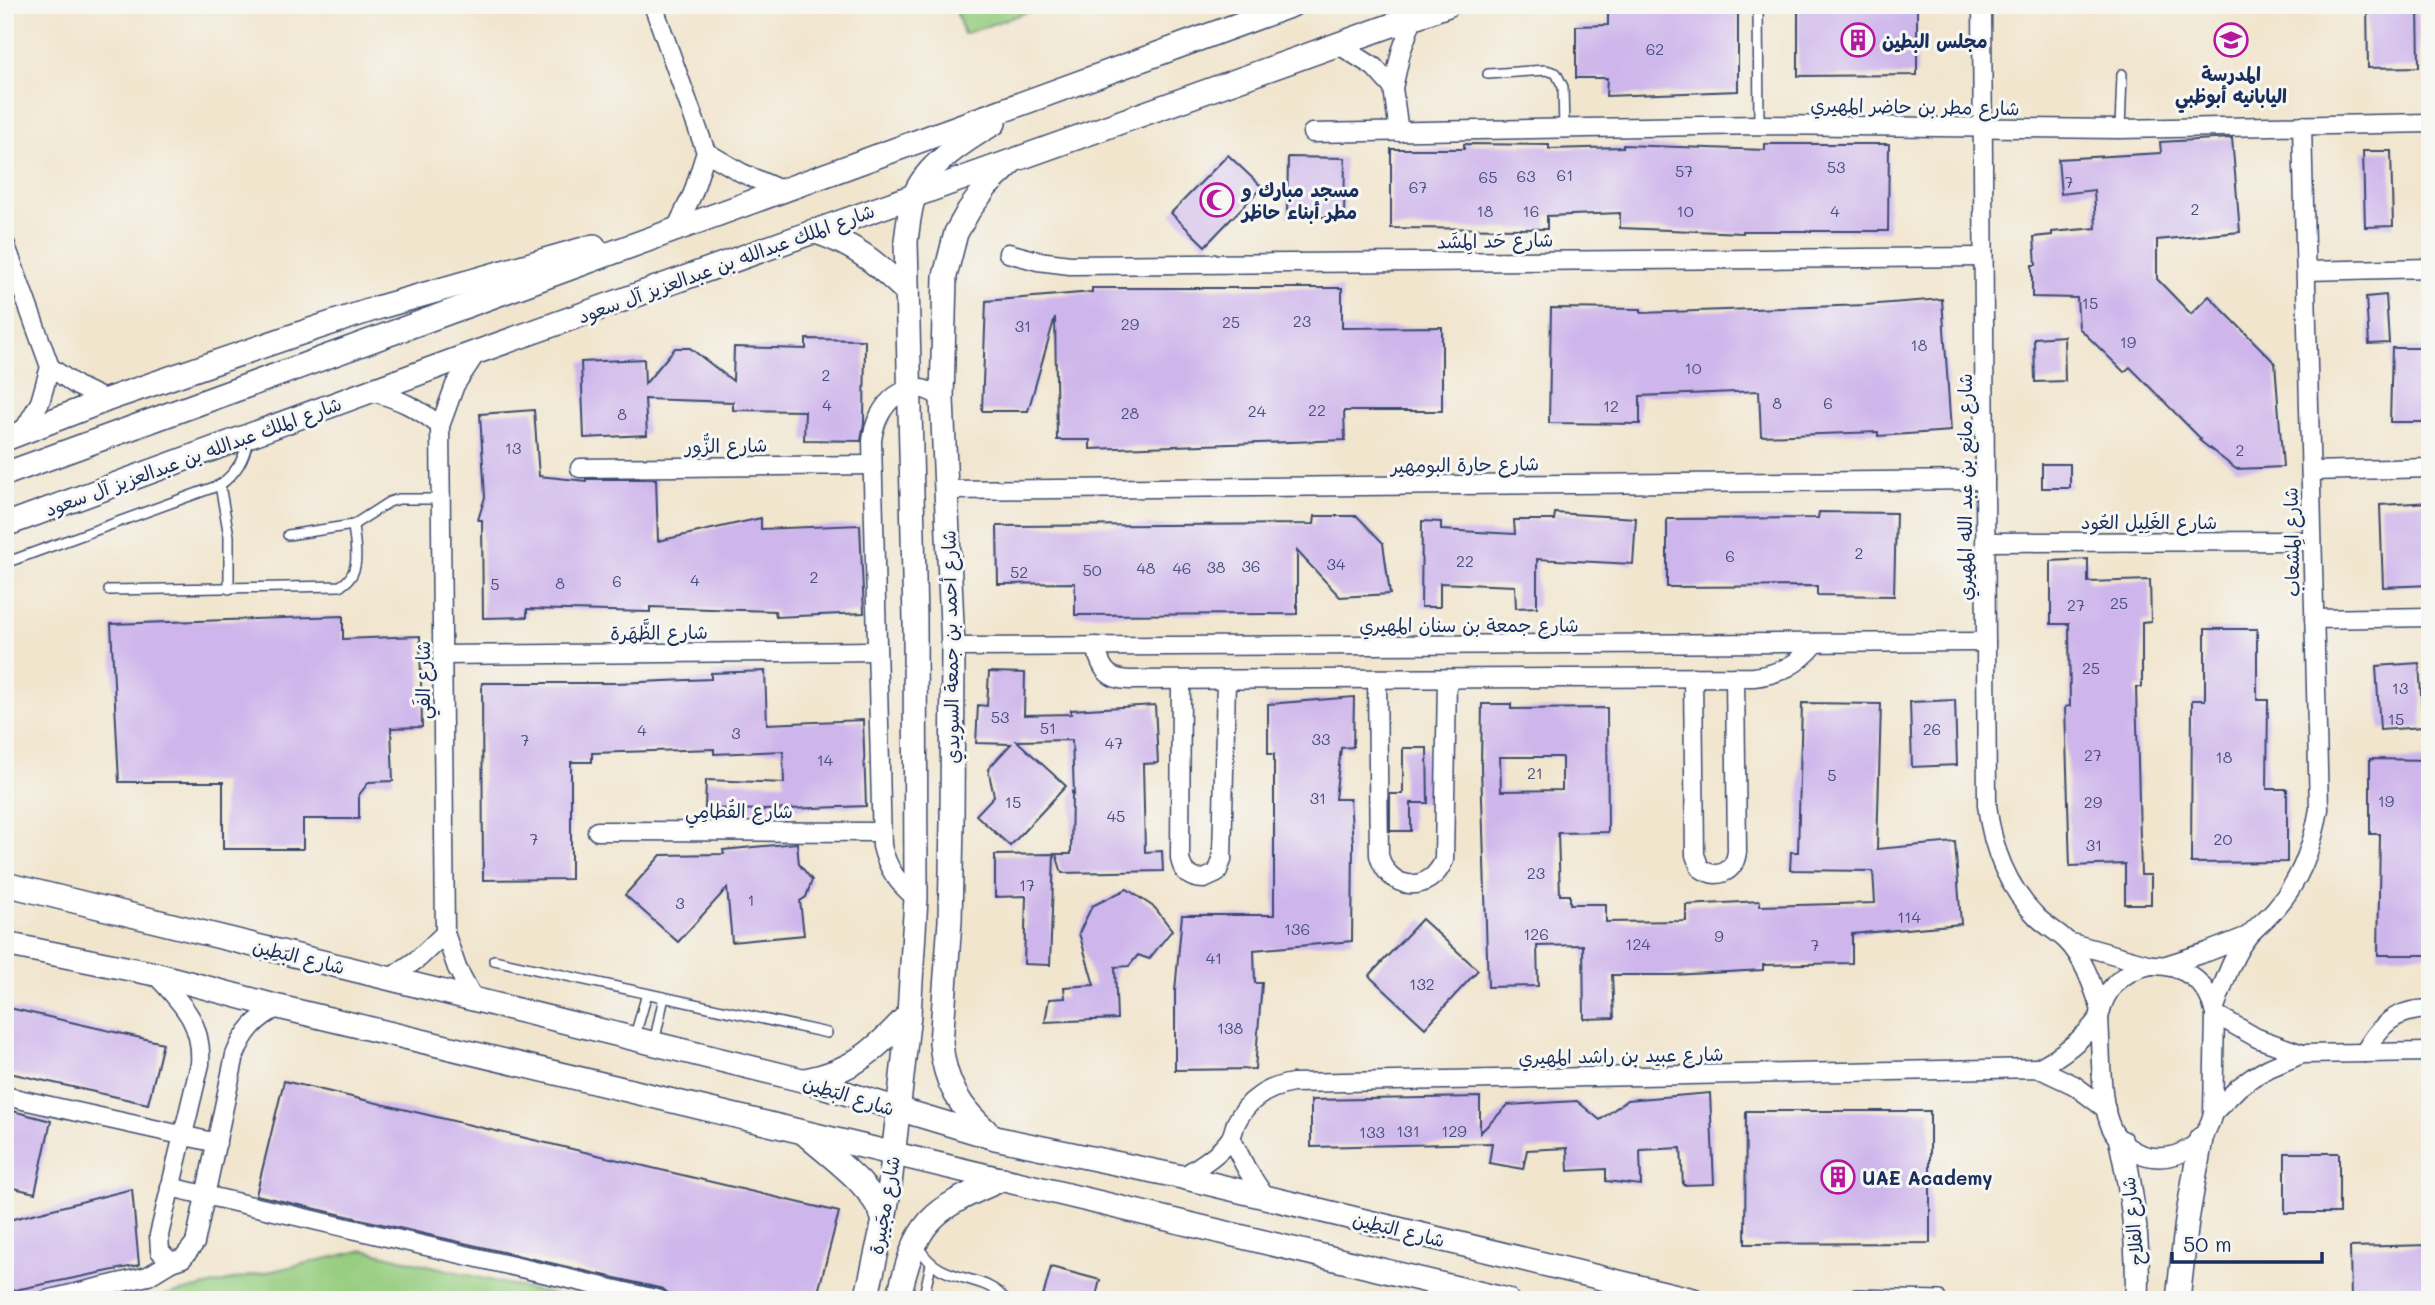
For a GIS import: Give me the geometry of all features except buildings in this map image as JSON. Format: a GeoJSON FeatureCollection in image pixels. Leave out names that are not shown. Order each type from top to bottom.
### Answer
{"type":"FeatureCollection","features":[{"type":"Feature","properties":{"kind":"main road"},"geometry":{"type":"LineString","coordinates":[[5,474],[1292,5]]}},
{"type":"Feature","properties":{"kind":"main road","name":"شارع الملك عبدالله بن عبدالعزيز آل سعود"},"geometry":{"type":"LineString","coordinates":[[5,524],[813,231],[1448,5]]}},
{"type":"Feature","properties":{"kind":"main road"},"geometry":{"type":"LineString","coordinates":[[914,195],[946,156],[1032,99]]}},
{"type":"Feature","properties":{"kind":"main road","name":"شارع أحمد بن جمعة السويدي"},"geometry":{"type":"LineString","coordinates":[[995,1138],[973,1119],[951,1087],[942,1060],[950,921],[953,647],[942,399],[943,295],[947,260],[956,233],[987,186],[1015,159]]}},
{"type":"Feature","properties":{"kind":"main road","name":"شارع أحمد بن جمعة السويدي"},"geometry":{"type":"LineString","coordinates":[[898,1110],[909,1012],[916,898],[915,620],[906,241],[914,195]]}},
{"type":"Feature","properties":{"kind":"main road"},"geometry":{"type":"LineString","coordinates":[[13,436],[106,400],[380,307],[603,243],[675,231]]}},
{"type":"Feature","properties":{"kind":"main road"},"geometry":{"type":"LineString","coordinates":[[813,231],[857,249],[872,259],[907,292]]}},
{"type":"Feature","properties":{"kind":"main road"},"geometry":{"type":"LineString","coordinates":[[915,620],[935,641],[953,647]]}},
{"type":"Feature","properties":{"kind":"main road","name":"شارع البَطِين"},"geometry":{"type":"LineString","coordinates":[[5,884],[802,1080],[995,1138],[1182,1177],[1693,1300]]}},
{"type":"Feature","properties":{"kind":"main road"},"geometry":{"type":"LineString","coordinates":[[5,944],[155,974],[279,1007],[1507,1300]]}},
{"type":"Feature","properties":{"kind":"main road"},"geometry":{"type":"LineString","coordinates":[[802,1080],[835,1073],[865,1057],[877,1048],[909,1012],[929,1020],[943,1017]]}},
{"type":"Feature","properties":{"kind":"main road","name":"شارع مجَيبرة"},"geometry":{"type":"LineString","coordinates":[[866,1300],[884,1220],[898,1110]]}},
{"type":"Feature","properties":{"kind":"main road"},"geometry":{"type":"LineString","coordinates":[[803,1132],[865,1188],[877,1203],[884,1220]]}},
{"type":"Feature","properties":{"kind":"main road"},"geometry":{"type":"LineString","coordinates":[[2178,1300],[2187,1220],[2201,1139]]}},
{"type":"Feature","properties":{"kind":"main road","name":"شارع الفلاح"},"geometry":{"type":"LineString","coordinates":[[2122,1142],[2134,1208],[2137,1300]]}},
{"type":"Feature","properties":{"kind":"main road","name":"شارع مجَيبرة"},"geometry":{"type":"LineString","coordinates":[[898,1300],[908,1256],[933,1216],[946,1205],[1003,1179]]}},
{"type":"Feature","properties":{"kind":"street"},"geometry":{"type":"LineString","coordinates":[[653,5],[706,152],[693,193],[675,231]]}},
{"type":"Feature","properties":{"kind":"street","name":"شارع مانع بن عبد الله المهيري"},"geometry":{"type":"LineString","coordinates":[[1982,5],[1987,805],[2002,866],[2023,901],[2067,942],[2087,974],[2100,1014]]}},
{"type":"Feature","properties":{"kind":"street"},"geometry":{"type":"LineString","coordinates":[[1399,132],[1393,88],[1401,52],[1413,18]]}},
{"type":"Feature","properties":{"kind":"street"},"geometry":{"type":"LineString","coordinates":[[1339,45],[1374,67],[1393,88]]}},
{"type":"Feature","properties":{"kind":"street","name":"شارع مطر بن حاضر المهيري"},"geometry":{"type":"LineString","coordinates":[[1312,133],[1759,125],[2120,129],[2430,122]]}},
{"type":"Feature","properties":{"kind":"street","name":"شارع المِشعاب"},"geometry":{"type":"LineString","coordinates":[[2215,1012],[2229,972],[2248,936],[2291,889],[2305,860],[2319,809],[2302,125]]}},
{"type":"Feature","properties":{"kind":"street"},"geometry":{"type":"LineString","coordinates":[[706,152],[742,173],[781,190]]}},
{"type":"Feature","properties":{"kind":"street"},"geometry":{"type":"LineString","coordinates":[[5,243],[50,367],[77,386],[106,400]]}},
{"type":"Feature","properties":{"kind":"street","name":"شارع حَد المِشَد"},"geometry":{"type":"LineString","coordinates":[[1008,253],[1038,261],[1070,265],[1983,257]]}},
{"type":"Feature","properties":{"kind":"street"},"geometry":{"type":"LineString","coordinates":[[2306,271],[2430,268]]}},
{"type":"Feature","properties":{"kind":"street","name":"شارع الفَي"},"geometry":{"type":"LineString","coordinates":[[475,1001],[457,968],[444,933],[440,426],[455,385],[477,352]]}},
{"type":"Feature","properties":{"kind":"street"},"geometry":{"type":"LineString","coordinates":[[13,436],[40,402],[50,367]]}},
{"type":"Feature","properties":{"kind":"street"},"geometry":{"type":"LineString","coordinates":[[916,898],[897,881],[890,870],[882,846],[873,430],[877,419],[890,401],[909,389],[930,390],[942,399]]}},
{"type":"Feature","properties":{"kind":"street"},"geometry":{"type":"LineString","coordinates":[[372,391],[408,403],[425,412],[440,426]]}},
{"type":"Feature","properties":{"kind":"street","name":"شارع الزُّور"},"geometry":{"type":"LineString","coordinates":[[580,468],[872,465]]}},
{"type":"Feature","properties":{"kind":"street"},"geometry":{"type":"LineString","coordinates":[[2311,471],[2430,468]]}},
{"type":"Feature","properties":{"kind":"street","name":"شارع حارة البومهير"},"geometry":{"type":"LineString","coordinates":[[946,490],[1984,480]]}},
{"type":"Feature","properties":{"kind":"street","name":"شارع الغَلِيل العُود"},"geometry":{"type":"LineString","coordinates":[[1985,542],[2312,541]]}},
{"type":"Feature","properties":{"kind":"street"},"geometry":{"type":"LineString","coordinates":[[2314,620],[2430,617]]}},
{"type":"Feature","properties":{"kind":"street","name":"شارع جمعة بن سنان المهيري"},"geometry":{"type":"LineString","coordinates":[[953,647],[1986,642]]}},
{"type":"Feature","properties":{"kind":"street"},"geometry":{"type":"LineString","coordinates":[[1095,646],[1103,670],[1118,680],[1226,680],[1754,677],[1778,673],[1799,661],[1816,643]]}},
{"type":"Feature","properties":{"kind":"street","name":"شارع الظَّهَرة"},"geometry":{"type":"LineString","coordinates":[[442,655],[877,651]]}},
{"type":"Feature","properties":{"kind":"street"},"geometry":{"type":"LineString","coordinates":[[1693,677],[1695,855],[1700,868],[1713,875],[1721,874],[1733,866],[1737,852],[1735,677]]}},
{"type":"Feature","properties":{"kind":"street"},"geometry":{"type":"LineString","coordinates":[[1377,679],[1379,855],[1381,864],[1392,878],[1409,884],[1427,881],[1441,868],[1444,860],[1447,679]]}},
{"type":"Feature","properties":{"kind":"street"},"geometry":{"type":"LineString","coordinates":[[1181,680],[1180,858],[1185,872],[1197,879],[1217,873],[1222,859],[1226,680]]}},
{"type":"Feature","properties":{"kind":"street","name":"شارع القُطامِي"},"geometry":{"type":"LineString","coordinates":[[597,831],[881,832]]}},
{"type":"Feature","properties":{"kind":"street"},"geometry":{"type":"LineString","coordinates":[[389,979],[419,958],[444,933]]}},
{"type":"Feature","properties":{"kind":"street","name":"شارع المِشعاب"},"geometry":{"type":"LineString","coordinates":[[2158,965],[2207,952],[2248,936]]}},
{"type":"Feature","properties":{"kind":"street","name":"شارع مانع بن عبد الله المهيري"},"geometry":{"type":"LineString","coordinates":[[2067,942],[2158,965]]}},
{"type":"Feature","properties":{"kind":"street"},"geometry":{"type":"LineString","coordinates":[[2038,1068],[2078,1042],[2100,1014],[2105,999],[2119,979],[2140,967],[2158,965],[2187,972],[2205,988],[2215,1012],[2213,1113],[2206,1132],[2192,1148],[2168,1157],[2143,1156],[2122,1142],[2108,1121],[2100,1014]]}},
{"type":"Feature","properties":{"kind":"street"},"geometry":{"type":"LineString","coordinates":[[155,974],[191,1016],[200,1039],[200,1064],[158,1243],[160,1251],[171,1262]]}},
{"type":"Feature","properties":{"kind":"street"},"geometry":{"type":"LineString","coordinates":[[46,1300],[148,1276],[183,1258],[193,1249],[239,1044],[259,1018],[279,1007]]}},
{"type":"Feature","properties":{"kind":"street"},"geometry":{"type":"LineString","coordinates":[[2364,1053],[2386,1022],[2403,1013],[2430,1009]]}},
{"type":"Feature","properties":{"kind":"street"},"geometry":{"type":"LineString","coordinates":[[2215,1012],[2257,1038],[2302,1054],[2430,1052]]}},
{"type":"Feature","properties":{"kind":"street"},"geometry":{"type":"LineString","coordinates":[[2213,1113],[2253,1077],[2302,1054]]}},
{"type":"Feature","properties":{"kind":"street","name":"شارع عبيد بن راشد المهيري"},"geometry":{"type":"LineString","coordinates":[[1182,1177],[1208,1160],[1231,1138],[1235,1126],[1249,1105],[1269,1090],[1293,1083],[2038,1068],[2074,1085],[2106,1109]]}},
{"type":"Feature","properties":{"kind":"street"},"geometry":{"type":"LineString","coordinates":[[5,1096],[217,1143]]}},
{"type":"Feature","properties":{"kind":"street"},"geometry":{"type":"LineString","coordinates":[[1231,1138],[1265,1197]]}},
{"type":"Feature","properties":{"kind":"street"},"geometry":{"type":"LineString","coordinates":[[170,1187],[660,1300]]}},
{"type":"Feature","properties":{"kind":"lane"},"geometry":{"type":"LineString","coordinates":[[1758,5],[1759,125]]}},
{"type":"Feature","properties":{"kind":"lane"},"geometry":{"type":"LineString","coordinates":[[1488,74],[1546,70],[1556,73],[1563,87],[1564,129]]}},
{"type":"Feature","properties":{"kind":"lane"},"geometry":{"type":"LineString","coordinates":[[2120,129],[2122,74]]}},
{"type":"Feature","properties":{"kind":"lane"},"geometry":{"type":"LineString","coordinates":[[5,563],[220,485],[229,478],[243,459],[248,437]]}},
{"type":"Feature","properties":{"kind":"lane"},"geometry":{"type":"LineString","coordinates":[[220,485],[229,536],[229,589]]}},
{"type":"Feature","properties":{"kind":"lane"},"geometry":{"type":"LineString","coordinates":[[288,535],[354,525],[389,502],[399,499],[441,499]]}},
{"type":"Feature","properties":{"kind":"lane"},"geometry":{"type":"LineString","coordinates":[[109,590],[340,586],[346,583],[355,571],[354,525]]}},
{"type":"Feature","properties":{"kind":"lane"},"geometry":{"type":"LineString","coordinates":[[494,960],[827,1033]]}},
{"type":"Feature","properties":{"kind":"lane"},"geometry":{"type":"LineString","coordinates":[[644,1042],[647,994]]}},
{"type":"Feature","properties":{"kind":"lane"},"geometry":{"type":"LineString","coordinates":[[644,1042],[664,998]]}},
{"type":"Feature","properties":{"kind":"lane"},"geometry":{"type":"LineString","coordinates":[[915,1241],[932,1264],[947,1274],[993,1289],[1005,1300]]}},
{"type":"Feature","properties":{"kind":"lane"},"geometry":{"type":"LineString","coordinates":[[923,1300],[932,1264]]}},
{"type":"Feature","properties":{"kind":"lane"},"geometry":{"type":"LineString","coordinates":[[1828,1300],[1857,1294],[1940,1296]]}},
{"type":"Feature","properties":{"kind":"green space"},"geometry":{"type":"Polygon","coordinates":[[[954,5],[1047,5],[964,34],[954,5]]]}},
{"type":"Feature","properties":{"kind":"green space"},"geometry":{"type":"Polygon","coordinates":[[[364,1250],[574,1300],[145,1300],[364,1250]]]}},
{"type":"Feature","properties":{"kind":"place","name":"مجلس البطين"},"geometry":{"type":"Point","coordinates":[1858,40]}},
{"type":"Feature","properties":{"kind":"place","name":"المدرسة اليابانيه أبوظبي"},"geometry":{"type":"Point","coordinates":[2231,40]}},
{"type":"Feature","properties":{"kind":"place","name":"مسجد مبارك و مطر أبناء حاظر"},"geometry":{"type":"Point","coordinates":[1217,200]}},
{"type":"Feature","properties":{"kind":"place","name":"UAE Academy"},"geometry":{"type":"Point","coordinates":[1838,1177]}}]}
